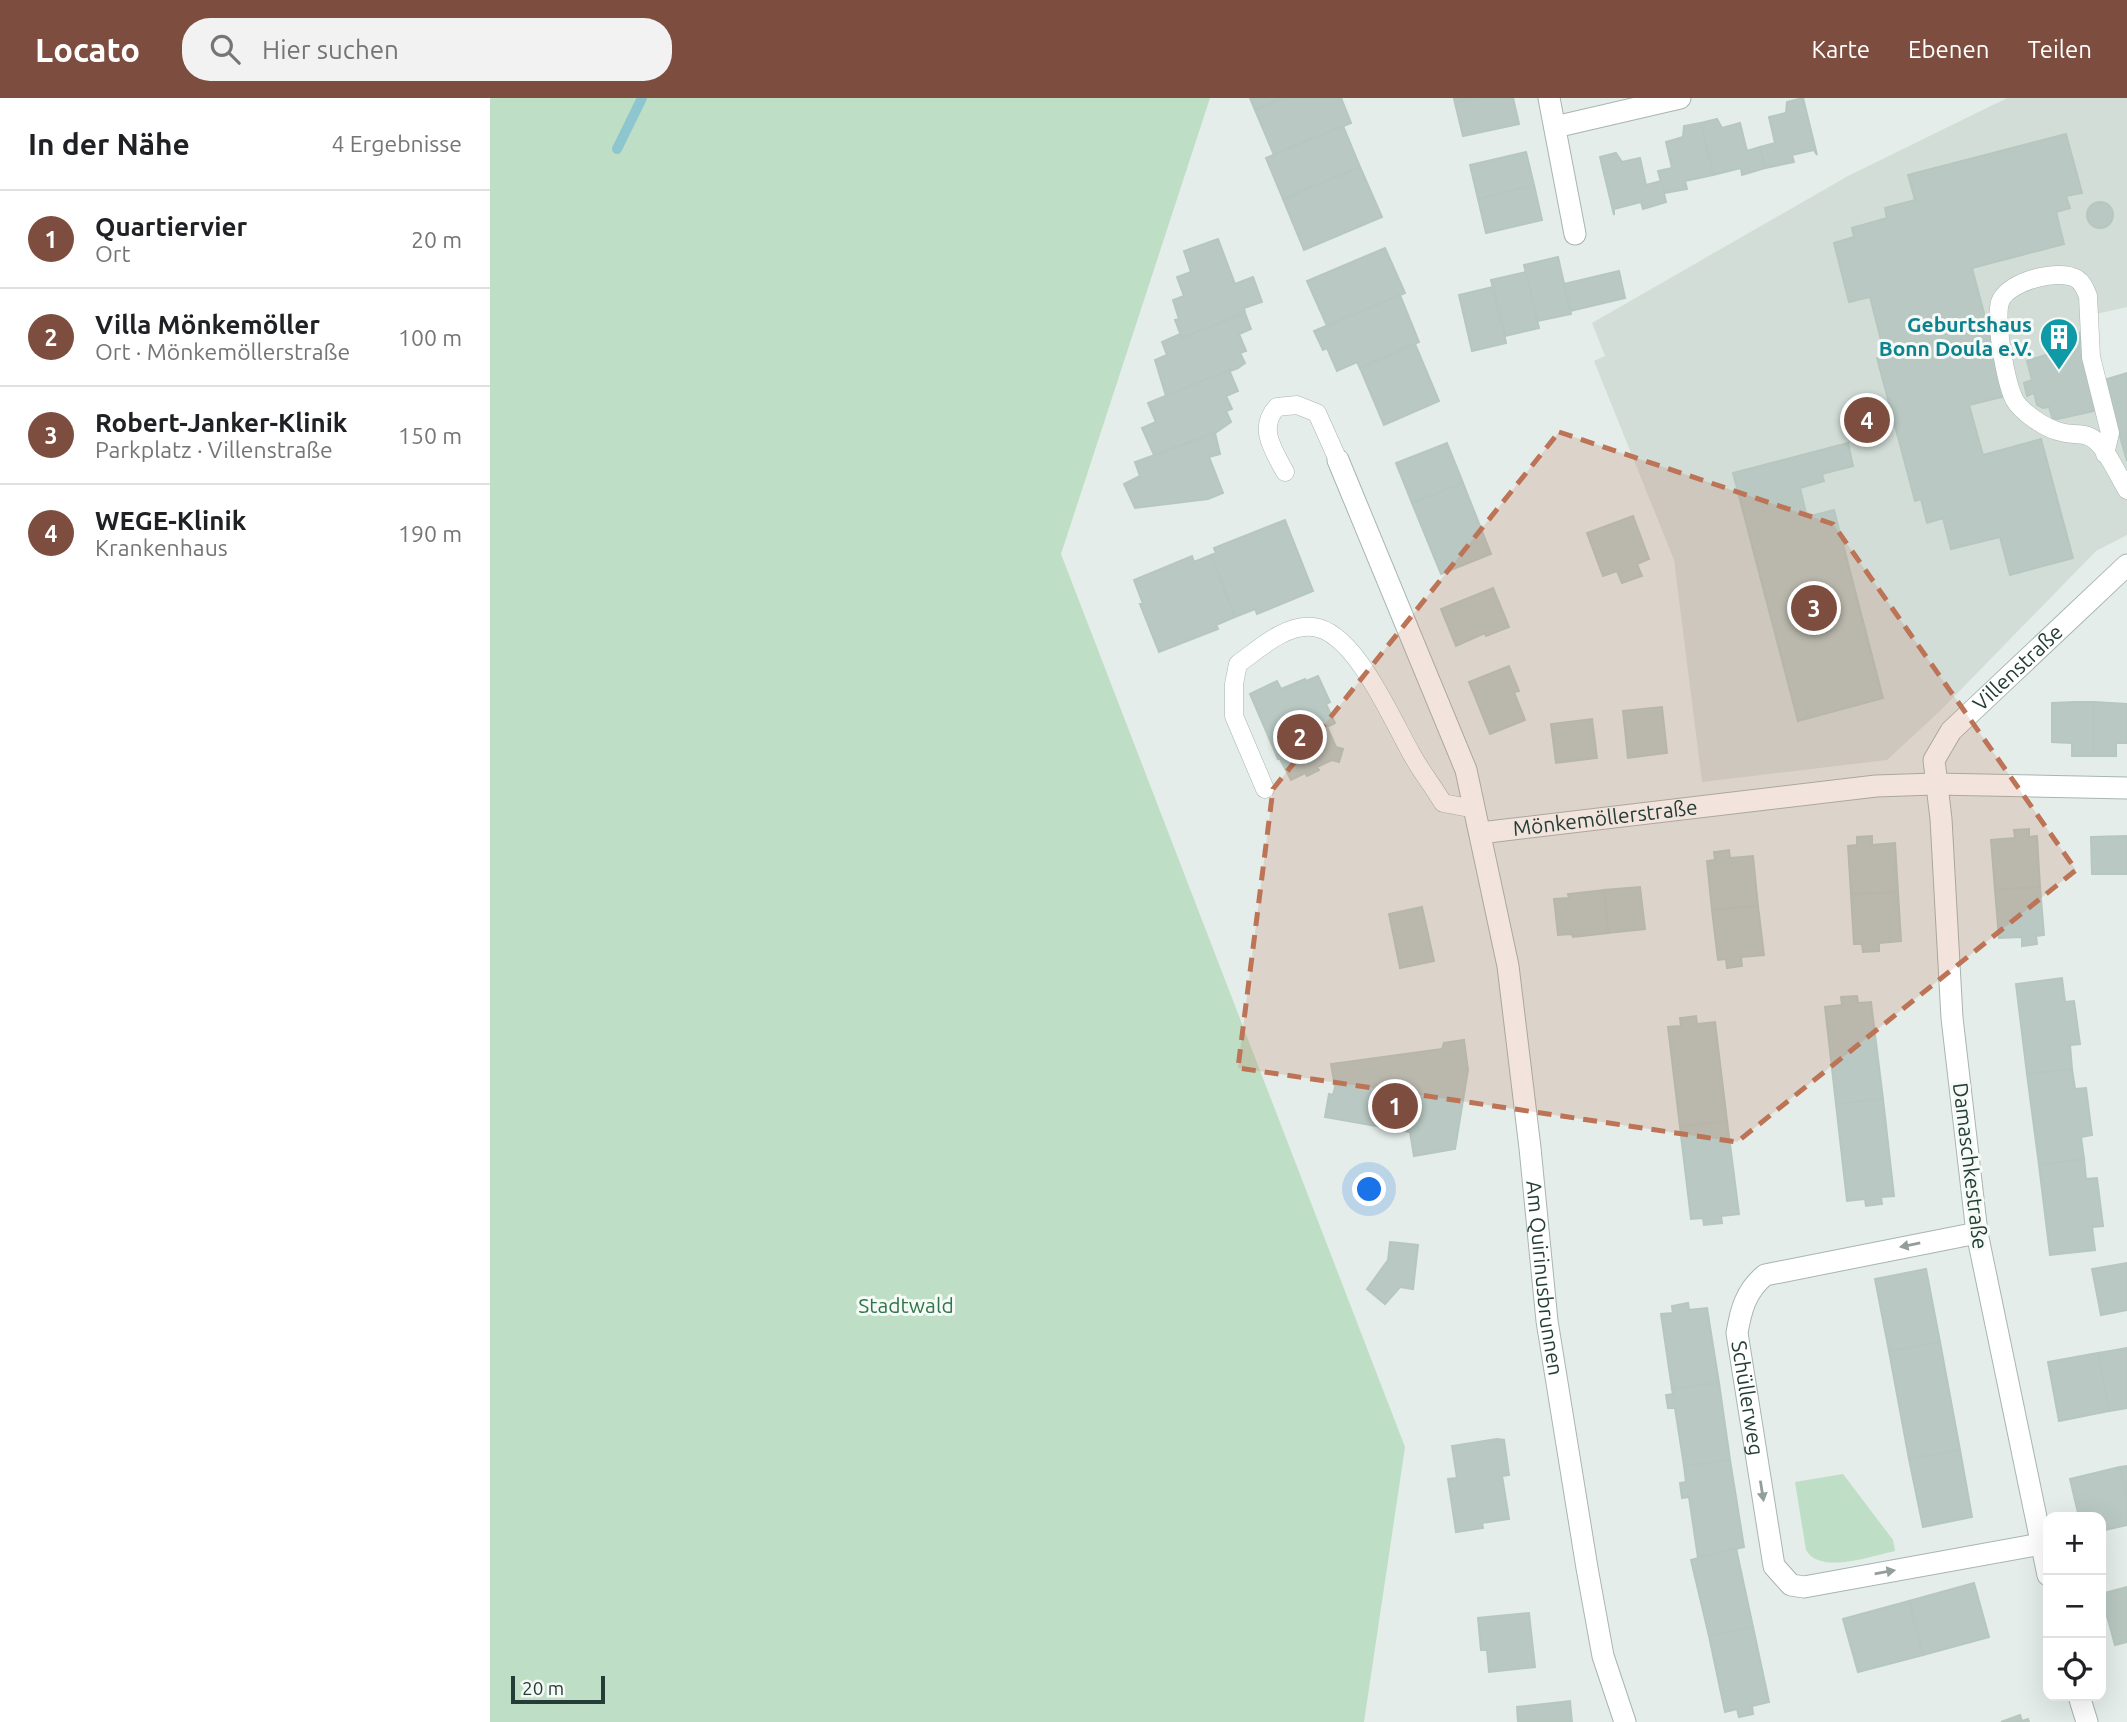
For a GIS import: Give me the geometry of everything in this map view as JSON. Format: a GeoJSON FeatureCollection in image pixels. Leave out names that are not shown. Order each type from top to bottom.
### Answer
{"type":"FeatureCollection","features":[{"type":"Feature","properties":{"kind":"street"},"geometry":{"type":"LineString","coordinates":[[1549,98],[1575,234]]}},
{"type":"Feature","properties":{"kind":"street"},"geometry":{"type":"LineString","coordinates":[[1555,127],[1680,98]]}},
{"type":"Feature","properties":{"kind":"street"},"geometry":{"type":"LineString","coordinates":[[1338,460],[1466,770],[1480,832]]}},
{"type":"Feature","properties":{"kind":"street","name":"Villenstraße"},"geometry":{"type":"LineString","coordinates":[[1935,785],[1934,760],[1951,731],[2127,565]]}},
{"type":"Feature","properties":{"kind":"street","name":"Damaschkestraße"},"geometry":{"type":"LineString","coordinates":[[1935,785],[1941,819],[1952,1018],[1977,1233],[2043,1553]]}},
{"type":"Feature","properties":{"kind":"street","name":"Mönkemöllerstraße"},"geometry":{"type":"LineString","coordinates":[[1480,832],[1876,786],[2127,788]]}},
{"type":"Feature","properties":{"kind":"street","name":"Am Quirinusbrunnen"},"geometry":{"type":"LineString","coordinates":[[1480,832],[1508,966],[1547,1321],[1587,1568],[1603,1656],[1625,1722]]}},
{"type":"Feature","properties":{"kind":"street","name":"Schüllerweg"},"geometry":{"type":"LineString","coordinates":[[1977,1233],[1765,1275],[1753,1285],[1741,1307],[1737,1333],[1774,1566],[1791,1585],[1804,1587],[2041,1544]]}},
{"type":"Feature","properties":{"kind":"street"},"geometry":{"type":"LineString","coordinates":[[2081,1701],[2087,1722]]}},
{"type":"Feature","properties":{"kind":"lane"},"geometry":{"type":"LineString","coordinates":[[2105,454],[2110,433],[2091,357],[2088,296],[2085,287],[2079,279],[2055,274],[2008,288],[2000,301],[1997,314],[2001,346],[2014,400],[2036,422],[2061,432],[2084,434],[2097,441],[2127,491]]}},
{"type":"Feature","properties":{"kind":"lane"},"geometry":{"type":"LineString","coordinates":[[1285,472],[1268,438],[1267,430],[1271,413],[1277,407],[1297,405],[1317,413],[1338,460]]}},
{"type":"Feature","properties":{"kind":"lane"},"geometry":{"type":"LineString","coordinates":[[1265,789],[1234,716],[1234,684],[1238,664],[1292,629],[1311,626],[1331,631],[1350,650],[1392,714],[1411,754],[1443,803],[1475,809]]}},
{"type":"Feature","properties":{"kind":"highlighted area"},"geometry":{"type":"Polygon","coordinates":[[[1559,432],[1833,524],[2076,870],[1737,1142],[1238,1068],[1273,789],[1559,432]]]}},
{"type":"Feature","properties":{"kind":"shaded area"},"geometry":{"type":"Polygon","coordinates":[[[2007,98],[2127,98],[2127,307],[2083,317],[2127,461],[2127,535],[2096,551],[1941,710],[1887,760],[1702,782],[1674,560],[1594,361],[1605,356],[1592,323],[1848,176],[2007,98]]]}},
{"type":"Feature","properties":{"kind":"green space","name":"Stadtwald"},"geometry":{"type":"Polygon","coordinates":[[[490,98],[1210,98],[1061,554],[1405,1447],[1364,1722],[490,1722],[490,98]]]}},
{"type":"Feature","properties":{"kind":"green space"},"geometry":{"type":"Polygon","coordinates":[[[1843,1474],[1893,1540],[1895,1551],[1834,1563],[1813,1557],[1806,1550],[1795,1482],[1843,1474]]]}},
{"type":"Feature","properties":{"kind":"building"},"geometry":{"type":"Polygon","coordinates":[[[1250,98],[1283,98],[1255,110],[1250,98]]]}},
{"type":"Feature","properties":{"kind":"building"},"geometry":{"type":"Polygon","coordinates":[[[1283,98],[1341,98],[1351,123],[1274,155],[1255,110],[1283,98]]]}},
{"type":"Feature","properties":{"kind":"building"},"geometry":{"type":"Polygon","coordinates":[[[1454,98],[1476,98],[1455,103],[1454,98]]]}},
{"type":"Feature","properties":{"kind":"building"},"geometry":{"type":"Polygon","coordinates":[[[1476,98],[1513,98],[1519,124],[1463,136],[1455,103],[1476,98]]]}},
{"type":"Feature","properties":{"kind":"building"},"geometry":{"type":"Polygon","coordinates":[[[1803,98],[1817,155],[1814,150],[1792,155],[1794,162],[1765,168],[1760,147],[1775,143],[1769,117],[1786,113],[1787,102],[1803,98]]]}},
{"type":"Feature","properties":{"kind":"building"},"geometry":{"type":"Polygon","coordinates":[[[1717,119],[1722,128],[1740,123],[1747,151],[1760,147],[1765,168],[1742,175],[1741,168],[1713,175],[1701,123],[1717,119]]]}},
{"type":"Feature","properties":{"kind":"building"},"geometry":{"type":"Polygon","coordinates":[[[1701,123],[1713,175],[1685,181],[1687,189],[1664,193],[1658,171],[1672,168],[1666,142],[1683,137],[1684,126],[1701,123]]]}},
{"type":"Feature","properties":{"kind":"building"},"geometry":{"type":"Polygon","coordinates":[[[1343,126],[1360,167],[1283,199],[1266,158],[1343,126]]]}},
{"type":"Feature","properties":{"kind":"building"},"geometry":{"type":"Polygon","coordinates":[[[2066,134],[2082,193],[2066,196],[2070,208],[2056,212],[2064,244],[1972,268],[2006,396],[1969,405],[1983,455],[2041,439],[2073,558],[2010,575],[2000,537],[1951,549],[1943,518],[1927,523],[1921,499],[1915,501],[1877,358],[1885,356],[1870,297],[1849,302],[1834,243],[1854,237],[1852,228],[1887,218],[1885,208],[1915,200],[1908,175],[2066,134]]]}},
{"type":"Feature","properties":{"kind":"building"},"geometry":{"type":"Polygon","coordinates":[[[1526,152],[1534,185],[1478,199],[1470,165],[1526,152]]]}},
{"type":"Feature","properties":{"kind":"building"},"geometry":{"type":"Polygon","coordinates":[[[1616,153],[1622,162],[1640,158],[1646,185],[1661,181],[1666,202],[1643,209],[1641,202],[1614,209],[1614,215],[1600,157],[1616,153]]]}},
{"type":"Feature","properties":{"kind":"building"},"geometry":{"type":"Polygon","coordinates":[[[1360,167],[1382,217],[1304,250],[1283,199],[1360,167]]]}},
{"type":"Feature","properties":{"kind":"building"},"geometry":{"type":"Polygon","coordinates":[[[1534,185],[1542,220],[1486,233],[1478,199],[1534,185]]]}},
{"type":"Feature","properties":{"kind":"building"},"geometry":{"type":"Polygon","coordinates":[[[2100,202],[2109,206],[2113,215],[2109,224],[2100,228],[2091,224],[2087,215],[2091,206],[2100,202]]]}},
{"type":"Feature","properties":{"kind":"building"},"geometry":{"type":"Polygon","coordinates":[[[1218,239],[1235,284],[1253,277],[1262,302],[1244,308],[1245,313],[1182,338],[1175,320],[1179,319],[1173,300],[1184,296],[1177,277],[1191,272],[1184,251],[1218,239]]]}},
{"type":"Feature","properties":{"kind":"building"},"geometry":{"type":"Polygon","coordinates":[[[1385,248],[1405,293],[1327,326],[1307,281],[1385,248]]]}},
{"type":"Feature","properties":{"kind":"building"},"geometry":{"type":"Polygon","coordinates":[[[1558,257],[1571,314],[1537,321],[1524,265],[1558,257]]]}},
{"type":"Feature","properties":{"kind":"building"},"geometry":{"type":"Polygon","coordinates":[[[1619,271],[1625,298],[1570,311],[1564,284],[1619,271]]]}},
{"type":"Feature","properties":{"kind":"building"},"geometry":{"type":"Polygon","coordinates":[[[1526,272],[1539,328],[1505,336],[1491,280],[1526,272]]]}},
{"type":"Feature","properties":{"kind":"building"},"geometry":{"type":"Polygon","coordinates":[[[1493,287],[1506,343],[1472,351],[1459,295],[1493,287]]]}},
{"type":"Feature","properties":{"kind":"building"},"geometry":{"type":"Polygon","coordinates":[[[1400,295],[1419,342],[1360,368],[1357,362],[1337,371],[1327,348],[1323,350],[1314,331],[1400,295]]]}},
{"type":"Feature","properties":{"kind":"building"},"geometry":{"type":"Polygon","coordinates":[[[1245,313],[1251,329],[1239,334],[1246,351],[1240,353],[1245,363],[1166,396],[1155,360],[1167,355],[1162,342],[1180,334],[1182,338],[1245,313]]]}},
{"type":"Feature","properties":{"kind":"building","name":"Geburtshaus Bonn Doula e.V."},"geometry":{"type":"Polygon","coordinates":[[[2079,333],[2098,410],[2053,420],[2049,407],[2037,405],[2034,393],[2027,396],[2024,383],[2032,380],[2027,361],[2067,348],[2066,336],[2079,333]]]}},
{"type":"Feature","properties":{"kind":"building"},"geometry":{"type":"Polygon","coordinates":[[[1415,344],[1439,401],[1384,425],[1360,368],[1415,344]]]}},
{"type":"Feature","properties":{"kind":"building"},"geometry":{"type":"Polygon","coordinates":[[[1229,370],[1238,391],[1226,396],[1232,409],[1226,411],[1231,422],[1215,433],[1154,455],[1142,428],[1156,422],[1148,403],[1229,370]]]}},
{"type":"Feature","properties":{"kind":"building"},"geometry":{"type":"Polygon","coordinates":[[[2127,373],[2127,461],[2104,380],[2127,373]]]}},
{"type":"Feature","properties":{"kind":"building"},"geometry":{"type":"Polygon","coordinates":[[[1215,433],[1220,454],[1209,457],[1223,493],[1208,499],[1135,508],[1124,484],[1140,476],[1135,462],[1215,433]]]}},
{"type":"Feature","properties":{"kind":"building"},"geometry":{"type":"Polygon","coordinates":[[[1447,443],[1463,483],[1412,503],[1396,463],[1447,443]]]}},
{"type":"Feature","properties":{"kind":"building"},"geometry":{"type":"Polygon","coordinates":[[[1848,443],[1853,466],[1822,474],[1824,481],[1800,488],[1807,517],[1834,510],[1883,698],[1798,721],[1733,473],[1848,443]]]}},
{"type":"Feature","properties":{"kind":"building"},"geometry":{"type":"Polygon","coordinates":[[[1463,483],[1491,554],[1441,574],[1412,503],[1463,483]]]}},
{"type":"Feature","properties":{"kind":"building"},"geometry":{"type":"Polygon","coordinates":[[[1633,516],[1649,559],[1637,564],[1642,576],[1622,583],[1617,571],[1603,576],[1587,533],[1633,516]]]}},
{"type":"Feature","properties":{"kind":"building"},"geometry":{"type":"Polygon","coordinates":[[[1285,520],[1313,591],[1257,614],[1255,609],[1235,617],[1211,555],[1216,553],[1214,548],[1285,520]]]}},
{"type":"Feature","properties":{"kind":"building"},"geometry":{"type":"Polygon","coordinates":[[[1211,555],[1235,617],[1216,625],[1218,629],[1159,652],[1140,604],[1143,604],[1134,580],[1192,556],[1194,562],[1211,555]]]}},
{"type":"Feature","properties":{"kind":"building"},"geometry":{"type":"Polygon","coordinates":[[[1493,588],[1509,627],[1486,636],[1485,633],[1456,646],[1441,609],[1493,588]]]}},
{"type":"Feature","properties":{"kind":"building"},"geometry":{"type":"Polygon","coordinates":[[[1509,666],[1519,691],[1514,692],[1525,720],[1490,734],[1469,682],[1509,666]]]}},
{"type":"Feature","properties":{"kind":"building"},"geometry":{"type":"Polygon","coordinates":[[[1318,676],[1330,702],[1326,704],[1335,723],[1327,727],[1336,747],[1343,749],[1339,762],[1332,760],[1317,767],[1319,770],[1307,776],[1305,773],[1291,780],[1278,759],[1250,694],[1277,681],[1281,689],[1318,676]]]}},
{"type":"Feature","properties":{"kind":"building"},"geometry":{"type":"Polygon","coordinates":[[[2094,702],[2094,756],[2072,756],[2072,743],[2052,742],[2052,703],[2094,702]]]}},
{"type":"Feature","properties":{"kind":"building"},"geometry":{"type":"Polygon","coordinates":[[[2094,702],[2127,704],[2127,743],[2116,743],[2116,756],[2094,756],[2094,702]]]}},
{"type":"Feature","properties":{"kind":"building"},"geometry":{"type":"Polygon","coordinates":[[[1662,707],[1667,753],[1628,758],[1623,711],[1662,707]]]}},
{"type":"Feature","properties":{"kind":"building"},"geometry":{"type":"Polygon","coordinates":[[[1592,719],[1597,758],[1556,763],[1551,724],[1592,719]]]}},
{"type":"Feature","properties":{"kind":"building"},"geometry":{"type":"Polygon","coordinates":[[[2029,829],[2029,837],[2037,836],[2040,887],[1995,890],[1991,840],[2015,838],[2014,830],[2029,829]]]}},
{"type":"Feature","properties":{"kind":"building"},"geometry":{"type":"Polygon","coordinates":[[[1872,836],[1872,845],[1895,843],[1898,892],[1851,894],[1848,846],[1857,845],[1857,837],[1872,836]]]}},
{"type":"Feature","properties":{"kind":"building"},"geometry":{"type":"Polygon","coordinates":[[[2127,836],[2127,874],[2092,874],[2091,837],[2127,836]]]}},
{"type":"Feature","properties":{"kind":"building"},"geometry":{"type":"Polygon","coordinates":[[[1729,850],[1730,858],[1753,856],[1758,906],[1712,910],[1707,861],[1715,860],[1714,852],[1729,850]]]}},
{"type":"Feature","properties":{"kind":"building"},"geometry":{"type":"Polygon","coordinates":[[[1640,887],[1645,929],[1608,933],[1604,890],[1640,887]]]}},
{"type":"Feature","properties":{"kind":"building"},"geometry":{"type":"Polygon","coordinates":[[[2040,887],[2044,935],[2036,936],[2037,944],[2022,946],[2022,937],[1999,938],[1995,890],[2040,887]]]}},
{"type":"Feature","properties":{"kind":"building"},"geometry":{"type":"Polygon","coordinates":[[[1604,890],[1608,933],[1573,937],[1572,934],[1558,935],[1554,899],[1569,898],[1568,894],[1604,890]]]}},
{"type":"Feature","properties":{"kind":"building"},"geometry":{"type":"Polygon","coordinates":[[[1898,892],[1901,941],[1879,943],[1879,951],[1863,952],[1862,944],[1854,944],[1851,894],[1898,892]]]}},
{"type":"Feature","properties":{"kind":"building"},"geometry":{"type":"Polygon","coordinates":[[[1758,906],[1764,955],[1741,957],[1742,966],[1727,968],[1726,959],[1718,960],[1712,910],[1758,906]]]}},
{"type":"Feature","properties":{"kind":"building"},"geometry":{"type":"Polygon","coordinates":[[[1422,907],[1434,961],[1400,968],[1389,914],[1422,907]]]}},
{"type":"Feature","properties":{"kind":"building"},"geometry":{"type":"Polygon","coordinates":[[[2062,978],[2065,1002],[2074,1001],[2080,1044],[2070,1045],[2072,1069],[2027,1074],[2016,984],[2062,978]]]}},
{"type":"Feature","properties":{"kind":"building"},"geometry":{"type":"Polygon","coordinates":[[[1857,996],[1858,1003],[1871,1002],[1883,1099],[1836,1104],[1825,1007],[1842,1005],[1841,997],[1857,996]]]}},
{"type":"Feature","properties":{"kind":"building"},"geometry":{"type":"Polygon","coordinates":[[[1696,1016],[1697,1024],[1715,1022],[1727,1121],[1680,1127],[1668,1027],[1681,1026],[1680,1018],[1696,1016]]]}},
{"type":"Feature","properties":{"kind":"building"},"geometry":{"type":"Polygon","coordinates":[[[1464,1040],[1468,1070],[1455,1149],[1414,1156],[1410,1132],[1325,1117],[1329,1094],[1333,1095],[1335,1087],[1331,1064],[1442,1049],[1444,1043],[1464,1040]]]}},
{"type":"Feature","properties":{"kind":"building"},"geometry":{"type":"Polygon","coordinates":[[[2072,1069],[2075,1089],[2086,1088],[2092,1135],[2081,1137],[2084,1159],[2039,1165],[2027,1074],[2072,1069]]]}},
{"type":"Feature","properties":{"kind":"building"},"geometry":{"type":"Polygon","coordinates":[[[1883,1099],[1894,1196],[1881,1197],[1882,1204],[1866,1206],[1865,1199],[1847,1201],[1836,1104],[1883,1099]]]}},
{"type":"Feature","properties":{"kind":"building"},"geometry":{"type":"Polygon","coordinates":[[[1727,1121],[1739,1214],[1721,1216],[1722,1223],[1704,1225],[1703,1218],[1691,1219],[1680,1127],[1727,1121]]]}},
{"type":"Feature","properties":{"kind":"building"},"geometry":{"type":"Polygon","coordinates":[[[2084,1159],[2086,1179],[2097,1178],[2103,1226],[2092,1227],[2095,1250],[2050,1255],[2039,1165],[2084,1159]]]}},
{"type":"Feature","properties":{"kind":"building"},"geometry":{"type":"Polygon","coordinates":[[[1390,1242],[1418,1245],[1413,1289],[1400,1287],[1385,1304],[1367,1289],[1388,1260],[1390,1242]]]}},
{"type":"Feature","properties":{"kind":"building"},"geometry":{"type":"Polygon","coordinates":[[[2127,1263],[2127,1310],[2101,1315],[2092,1269],[2127,1263]]]}},
{"type":"Feature","properties":{"kind":"building"},"geometry":{"type":"Polygon","coordinates":[[[1926,1269],[1940,1342],[1889,1351],[1875,1279],[1926,1269]]]}},
{"type":"Feature","properties":{"kind":"building"},"geometry":{"type":"Polygon","coordinates":[[[1688,1303],[1689,1310],[1707,1308],[1719,1383],[1672,1389],[1661,1314],[1673,1313],[1672,1306],[1688,1303]]]}},
{"type":"Feature","properties":{"kind":"building"},"geometry":{"type":"Polygon","coordinates":[[[1940,1342],[1960,1450],[1909,1459],[1889,1351],[1940,1342]]]}},
{"type":"Feature","properties":{"kind":"building"},"geometry":{"type":"Polygon","coordinates":[[[2127,1348],[2127,1408],[2109,1411],[2098,1353],[2127,1348]]]}},
{"type":"Feature","properties":{"kind":"building"},"geometry":{"type":"Polygon","coordinates":[[[2098,1353],[2109,1411],[2059,1421],[2048,1362],[2098,1353]]]}},
{"type":"Feature","properties":{"kind":"building"},"geometry":{"type":"Polygon","coordinates":[[[1719,1383],[1730,1460],[1684,1466],[1675,1408],[1668,1408],[1666,1395],[1673,1394],[1672,1389],[1719,1383]]]}},
{"type":"Feature","properties":{"kind":"building"},"geometry":{"type":"Polygon","coordinates":[[[1504,1440],[1509,1475],[1502,1476],[1509,1519],[1482,1523],[1483,1528],[1456,1532],[1448,1479],[1457,1478],[1452,1446],[1504,1440]]]}},
{"type":"Feature","properties":{"kind":"building"},"geometry":{"type":"Polygon","coordinates":[[[1960,1450],[1972,1517],[1923,1527],[1909,1459],[1960,1450]]]}},
{"type":"Feature","properties":{"kind":"building"},"geometry":{"type":"Polygon","coordinates":[[[1730,1460],[1744,1547],[1698,1558],[1689,1497],[1682,1498],[1680,1483],[1686,1482],[1684,1466],[1730,1460]]]}},
{"type":"Feature","properties":{"kind":"building"},"geometry":{"type":"Polygon","coordinates":[[[2127,1466],[2127,1499],[2120,1467],[2127,1466]]]}},
{"type":"Feature","properties":{"kind":"building"},"geometry":{"type":"Polygon","coordinates":[[[2120,1467],[2127,1499],[2127,1525],[2106,1530],[2106,1512],[2078,1512],[2070,1479],[2120,1467]]]}},
{"type":"Feature","properties":{"kind":"building"},"geometry":{"type":"Polygon","coordinates":[[[1736,1548],[1753,1627],[1709,1636],[1691,1560],[1736,1548]]]}},
{"type":"Feature","properties":{"kind":"building"},"geometry":{"type":"Polygon","coordinates":[[[1974,1583],[1989,1637],[1923,1655],[1909,1601],[1974,1583]]]}},
{"type":"Feature","properties":{"kind":"building"},"geometry":{"type":"Polygon","coordinates":[[[2127,1587],[2127,1642],[2115,1645],[2106,1612],[2106,1593],[2127,1587]]]}},
{"type":"Feature","properties":{"kind":"building"},"geometry":{"type":"Polygon","coordinates":[[[1909,1601],[1923,1655],[1858,1672],[1843,1619],[1909,1601]]]}},
{"type":"Feature","properties":{"kind":"building"},"geometry":{"type":"Polygon","coordinates":[[[1529,1613],[1535,1667],[1489,1672],[1487,1650],[1481,1650],[1478,1618],[1529,1613]]]}},
{"type":"Feature","properties":{"kind":"building"},"geometry":{"type":"Polygon","coordinates":[[[1753,1627],[1769,1702],[1752,1706],[1753,1714],[1739,1717],[1737,1709],[1725,1712],[1709,1636],[1753,1627]]]}},
{"type":"Feature","properties":{"kind":"building"},"geometry":{"type":"Polygon","coordinates":[[[1570,1701],[1572,1722],[1518,1722],[1517,1707],[1570,1701]]]}},
{"type":"Feature","properties":{"kind":"building"},"geometry":{"type":"Polygon","coordinates":[[[2020,1715],[2022,1721],[2028,1719],[2029,1722],[2001,1722],[2020,1715]]]}},
{"type":"Feature","properties":{"kind":"waterway"},"geometry":{"type":"LineString","coordinates":[[617,149],[642,98]]}},
{"type":"Feature","properties":{"kind":"place","name":"Geburtshaus Bonn Doula e.V."},"geometry":{"type":"Point","coordinates":[2059,371]}},
{"type":"Feature","properties":{"kind":"place","name":"WEGE-Klinik"},"geometry":{"type":"Point","coordinates":[1867,420]}},
{"type":"Feature","properties":{"kind":"place","name":"Robert-Janker-Klinik"},"geometry":{"type":"Point","coordinates":[1814,608]}},
{"type":"Feature","properties":{"kind":"place","name":"Villa Mönkemöller"},"geometry":{"type":"Point","coordinates":[1300,737]}},
{"type":"Feature","properties":{"kind":"place","name":"Quartiervier"},"geometry":{"type":"Point","coordinates":[1395,1106]}}]}
